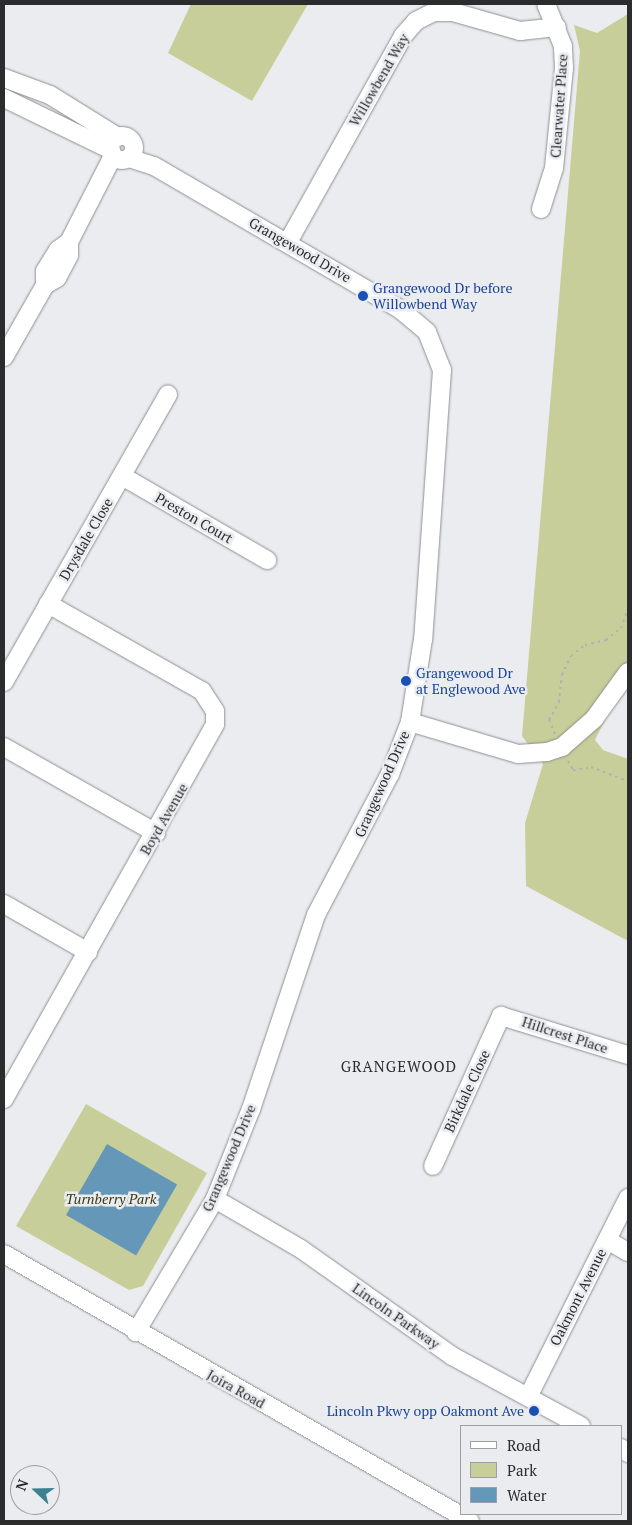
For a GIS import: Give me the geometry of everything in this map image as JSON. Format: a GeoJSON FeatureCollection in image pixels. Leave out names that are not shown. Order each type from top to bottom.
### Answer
{"type":"FeatureCollection","features":[{"type":"Feature","properties":{"kind":"street","name":"Clearwater Place"},"geometry":{"type":"LineString","coordinates":[[541,209],[554,168],[564,68],[557,27],[546,4]]}},
{"type":"Feature","properties":{"kind":"street","name":"Willowbend Way"},"geometry":{"type":"LineString","coordinates":[[288,242],[403,36],[416,21],[434,12],[452,12],[520,30],[557,27]]}},
{"type":"Feature","properties":{"kind":"street"},"geometry":{"type":"LineString","coordinates":[[4,78],[50,95],[121,152]]}},
{"type":"Feature","properties":{"kind":"street"},"geometry":{"type":"LineString","coordinates":[[40,113],[50,95]]}},
{"type":"Feature","properties":{"kind":"street"},"geometry":{"type":"LineString","coordinates":[[4,98],[121,152]]}},
{"type":"Feature","properties":{"kind":"street","name":"Grangewood Drive"},"geometry":{"type":"LineString","coordinates":[[121,152],[154,166],[288,242],[401,310],[427,332],[438,351],[441,404],[423,640],[410,722],[386,783],[316,916],[251,1109],[215,1199],[136,1332]]}},
{"type":"Feature","properties":{"kind":"street"},"geometry":{"type":"LineString","coordinates":[[4,357],[45,285],[45,271],[58,250],[69,242],[121,152]]}},
{"type":"Feature","properties":{"kind":"street","name":"Drysdale Close"},"geometry":{"type":"LineString","coordinates":[[4,682],[168,395]]}},
{"type":"Feature","properties":{"kind":"street","name":"Preston Court"},"geometry":{"type":"LineString","coordinates":[[122,476],[267,560]]}},
{"type":"Feature","properties":{"kind":"street","name":"Boyd Avenue"},"geometry":{"type":"LineString","coordinates":[[4,1099],[212,737],[215,711],[210,699],[48,604]]}},
{"type":"Feature","properties":{"kind":"street"},"geometry":{"type":"LineString","coordinates":[[410,722],[518,754],[562,747],[594,719],[628,672]]}},
{"type":"Feature","properties":{"kind":"street"},"geometry":{"type":"LineString","coordinates":[[4,747],[156,833]]}},
{"type":"Feature","properties":{"kind":"street"},"geometry":{"type":"LineString","coordinates":[[4,904],[88,952]]}},
{"type":"Feature","properties":{"kind":"street","name":"Hillcrest Place"},"geometry":{"type":"LineString","coordinates":[[501,1016],[628,1055]]}},
{"type":"Feature","properties":{"kind":"street","name":"Birkdale Close"},"geometry":{"type":"LineString","coordinates":[[432,1166],[501,1016]]}},
{"type":"Feature","properties":{"kind":"street","name":"Oakmont Avenue"},"geometry":{"type":"LineString","coordinates":[[528,1397],[628,1198]]}},
{"type":"Feature","properties":{"kind":"street","name":"Lincoln Parkway"},"geometry":{"type":"LineString","coordinates":[[215,1199],[301,1249],[452,1356],[578,1425]]}},
{"type":"Feature","properties":{"kind":"street"},"geometry":{"type":"LineString","coordinates":[[607,1240],[628,1252]]}},
{"type":"Feature","properties":{"kind":"street","name":"Joira Road"},"geometry":{"type":"LineString","coordinates":[[4,1254],[136,1332],[470,1521]]}},
{"type":"Feature","properties":{"kind":"path"},"geometry":{"type":"LineString","coordinates":[[628,609],[621,628],[606,640],[585,645],[571,656],[562,675],[559,702],[549,720],[573,770],[591,767],[628,781]]}},
{"type":"Feature","properties":{"kind":"green space"},"geometry":{"type":"Polygon","coordinates":[[[191,4],[308,4],[252,101],[168,53],[191,4]]]}},
{"type":"Feature","properties":{"kind":"green space"},"geometry":{"type":"Polygon","coordinates":[[[628,14],[628,674],[595,740],[603,750],[628,759],[628,941],[526,886],[525,823],[543,764],[522,736],[580,51],[574,25],[597,33],[628,14]]]}},
{"type":"Feature","properties":{"kind":"green space","name":"Turnberry Park"},"geometry":{"type":"Polygon","coordinates":[[[86,1104],[207,1173],[143,1286],[129,1290],[16,1226],[86,1104]]]}},
{"type":"Feature","properties":{"kind":"water"},"geometry":{"type":"Polygon","coordinates":[[[107,1144],[177,1184],[136,1256],[66,1215],[107,1144]]]}},
{"type":"Feature","properties":{"kind":"place","name":"Grangewood Dr before Willowbend Way"},"geometry":{"type":"Point","coordinates":[363,296]}},
{"type":"Feature","properties":{"kind":"place","name":"Grangewood Dr at Englewood Ave"},"geometry":{"type":"Point","coordinates":[406,681]}},
{"type":"Feature","properties":{"kind":"place","name":"Lincoln Pkwy opp Oakmont Ave"},"geometry":{"type":"Point","coordinates":[534,1411]}},
{"type":"Feature","properties":{"kind":"district","name":"GRANGEWOOD"},"geometry":{"type":"Point","coordinates":[399,1067]}}]}
